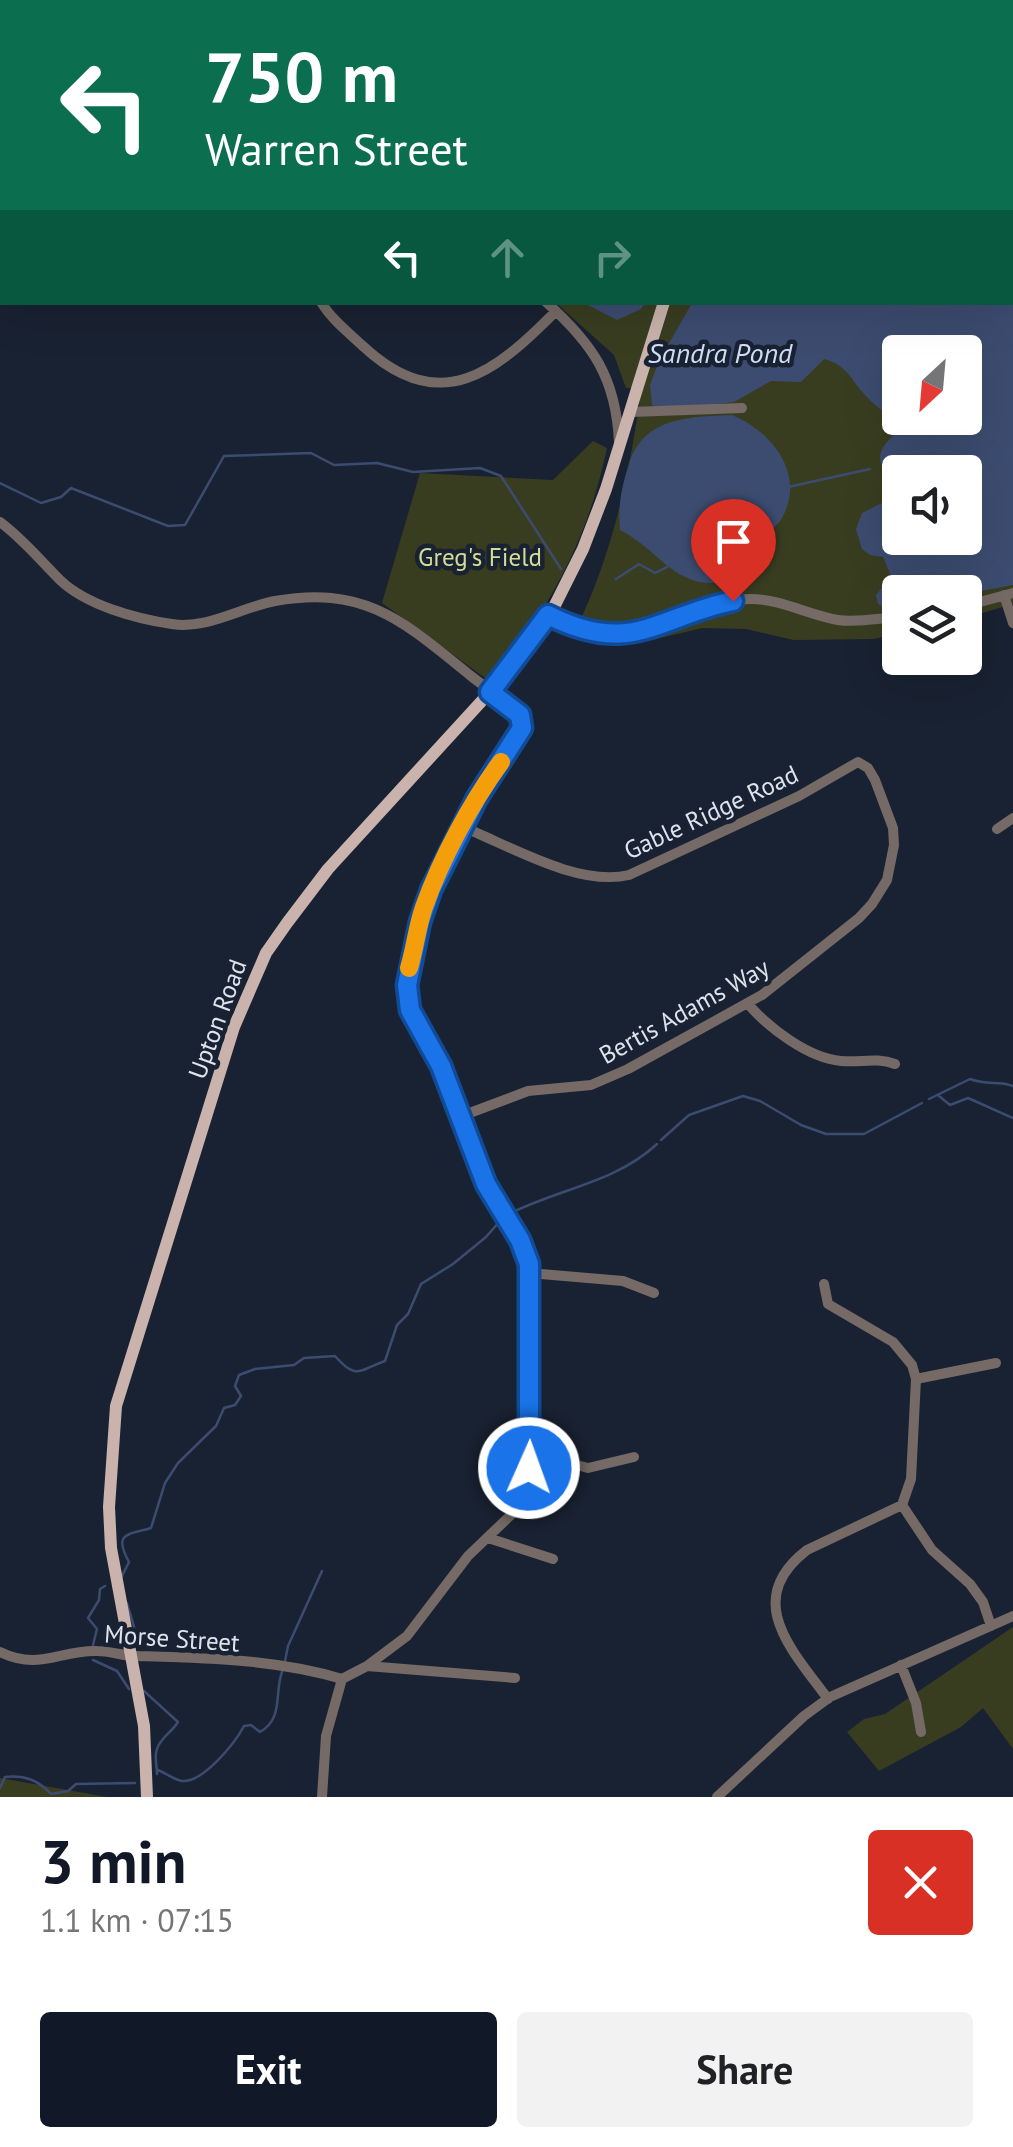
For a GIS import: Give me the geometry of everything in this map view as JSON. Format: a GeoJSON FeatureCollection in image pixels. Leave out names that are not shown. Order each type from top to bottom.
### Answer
{"type":"FeatureCollection","features":[{"type":"Feature","properties":{"kind":"main road","name":"Upton Road"},"geometry":{"type":"LineString","coordinates":[[147,1797],[144,1726],[111,1548],[108,1507],[116,1406],[234,1027],[266,953],[328,869],[490,692],[548,615],[589,534],[619,452],[663,305]]}},
{"type":"Feature","properties":{"kind":"street"},"geometry":{"type":"LineString","coordinates":[[323,305],[332,318],[392,370],[438,384],[469,380],[484,373],[556,311]]}},
{"type":"Feature","properties":{"kind":"street"},"geometry":{"type":"LineString","coordinates":[[549,305],[590,347],[606,375],[615,406],[619,452]]}},
{"type":"Feature","properties":{"kind":"street"},"geometry":{"type":"LineString","coordinates":[[631,412],[742,408]]}},
{"type":"Feature","properties":{"kind":"street"},"geometry":{"type":"LineString","coordinates":[[0,522],[70,588],[98,603],[184,625],[272,602],[315,596],[374,607],[392,616],[520,715],[522,728],[477,798],[424,907],[407,985],[410,1010],[441,1066],[490,1194],[526,1251],[531,1453],[524,1494],[468,1556],[407,1636],[367,1666],[342,1678],[326,1736],[322,1797]]}},
{"type":"Feature","properties":{"kind":"street"},"geometry":{"type":"LineString","coordinates":[[982,601],[1008,594],[1013,624]]}},
{"type":"Feature","properties":{"kind":"street"},"geometry":{"type":"LineString","coordinates":[[548,615],[581,630],[624,634],[670,624],[715,605],[747,600],[761,600],[838,620],[882,618]]}},
{"type":"Feature","properties":{"kind":"street","name":"Gable Ridge Road"},"geometry":{"type":"LineString","coordinates":[[462,827],[588,877],[614,878],[799,796],[853,762],[860,762]]}},
{"type":"Feature","properties":{"kind":"street","name":"Bertis Adams Way"},"geometry":{"type":"LineString","coordinates":[[458,1117],[528,1092],[591,1085],[628,1069],[748,1004],[859,918],[887,880],[894,845],[893,828],[875,780],[860,762]]}},
{"type":"Feature","properties":{"kind":"street"},"geometry":{"type":"LineString","coordinates":[[997,829],[1013,818]]}},
{"type":"Feature","properties":{"kind":"street"},"geometry":{"type":"LineString","coordinates":[[748,1004],[784,1034],[827,1059],[872,1059],[895,1064]]}},
{"type":"Feature","properties":{"kind":"street"},"geometry":{"type":"LineString","coordinates":[[529,1273],[623,1281],[654,1293]]}},
{"type":"Feature","properties":{"kind":"street"},"geometry":{"type":"LineString","coordinates":[[824,1284],[828,1304],[898,1346],[912,1365],[916,1379],[911,1479],[902,1505],[807,1550],[793,1561],[777,1588],[775,1613],[783,1638],[828,1698]]}},
{"type":"Feature","properties":{"kind":"street"},"geometry":{"type":"LineString","coordinates":[[916,1379],[996,1363]]}},
{"type":"Feature","properties":{"kind":"street"},"geometry":{"type":"LineString","coordinates":[[531,1453],[588,1468],[634,1457]]}},
{"type":"Feature","properties":{"kind":"street"},"geometry":{"type":"LineString","coordinates":[[902,1505],[932,1550],[970,1584],[983,1602],[991,1626]]}},
{"type":"Feature","properties":{"kind":"street"},"geometry":{"type":"LineString","coordinates":[[488,1538],[553,1560]]}},
{"type":"Feature","properties":{"kind":"street"},"geometry":{"type":"LineString","coordinates":[[717,1797],[828,1698],[1013,1616]]}},
{"type":"Feature","properties":{"kind":"street","name":"Morse Street"},"geometry":{"type":"LineString","coordinates":[[0,1652],[29,1662],[98,1651],[284,1666],[342,1678]]}},
{"type":"Feature","properties":{"kind":"street"},"geometry":{"type":"LineString","coordinates":[[901,1665],[916,1703],[921,1732]]}},
{"type":"Feature","properties":{"kind":"street"},"geometry":{"type":"LineString","coordinates":[[367,1666],[515,1678]]}},
{"type":"Feature","properties":{"kind":"green space"},"geometry":{"type":"Polygon","coordinates":[[[558,305],[1013,305],[1013,604],[982,613],[982,575],[882,575],[882,637],[874,639],[794,640],[746,629],[702,628],[648,641],[611,640],[577,627],[601,569],[632,446],[642,384],[640,388],[626,388],[614,355],[558,305]]]}},
{"type":"Feature","properties":{"kind":"green space","name":"Greg's Field"},"geometry":{"type":"Polygon","coordinates":[[[593,441],[607,448],[577,545],[548,600],[492,683],[382,603],[420,473],[553,480],[593,441]]]}},
{"type":"Feature","properties":{"kind":"green space"},"geometry":{"type":"Polygon","coordinates":[[[1013,1627],[1013,1749],[983,1708],[961,1727],[879,1771],[847,1732],[864,1719],[885,1714],[1013,1627]]]}},
{"type":"Feature","properties":{"kind":"green space"},"geometry":{"type":"Polygon","coordinates":[[[0,1778],[107,1797],[0,1797],[0,1778]]]}},
{"type":"Feature","properties":{"kind":"water"},"geometry":{"type":"Polygon","coordinates":[[[588,305],[644,305],[617,320],[588,305]]]}},
{"type":"Feature","properties":{"kind":"water","name":"Sandra Pond"},"geometry":{"type":"Polygon","coordinates":[[[691,305],[1013,305],[1013,585],[982,591],[982,575],[891,575],[883,557],[862,549],[856,529],[862,513],[882,503],[882,555],[982,555],[982,455],[882,455],[882,465],[880,457],[894,435],[982,435],[982,335],[882,335],[882,411],[844,369],[824,359],[801,382],[771,381],[734,402],[663,410],[652,405],[650,385],[691,305]]]}},
{"type":"Feature","properties":{"kind":"water"},"geometry":{"type":"Polygon","coordinates":[[[732,415],[760,432],[781,457],[788,471],[788,502],[779,523],[750,543],[723,579],[711,583],[697,581],[674,571],[620,530],[622,491],[635,450],[655,429],[683,419],[732,415]]]}},
{"type":"Feature","properties":{"kind":"water","name":"Sandra Pond"},"geometry":{"type":"Polygon","coordinates":[[[882,587],[882,606],[878,604],[876,595],[882,587]]]}},
{"type":"Feature","properties":{"kind":"waterway"},"geometry":{"type":"LineString","coordinates":[[0,483],[41,503],[61,497],[71,488],[168,526],[185,525],[224,456],[311,453],[334,465],[377,463],[413,472],[480,468],[501,476],[561,569]]}},
{"type":"Feature","properties":{"kind":"waterway"},"geometry":{"type":"LineString","coordinates":[[788,487],[870,469]]}},
{"type":"Feature","properties":{"kind":"waterway"},"geometry":{"type":"LineString","coordinates":[[616,579],[639,564],[655,573],[667,567]]}},
{"type":"Feature","properties":{"kind":"waterway"},"geometry":{"type":"LineString","coordinates":[[929,1099],[970,1079],[1013,1086]]}},
{"type":"Feature","properties":{"kind":"waterway"},"geometry":{"type":"LineString","coordinates":[[661,1140],[689,1115],[743,1096],[826,1134],[864,1134],[922,1103]]}},
{"type":"Feature","properties":{"kind":"waterway"},"geometry":{"type":"LineString","coordinates":[[939,1096],[950,1105],[968,1098],[1013,1118]]}},
{"type":"Feature","properties":{"kind":"waterway"},"geometry":{"type":"LineString","coordinates":[[509,1214],[605,1177],[657,1144]]}},
{"type":"Feature","properties":{"kind":"waterway"},"geometry":{"type":"LineString","coordinates":[[121,1578],[129,1562],[123,1540],[129,1534],[151,1528],[165,1483],[178,1463],[216,1426],[224,1408],[235,1405],[241,1396],[235,1386],[239,1375],[255,1369],[294,1365],[304,1358],[335,1356],[354,1371],[385,1361],[397,1325],[408,1314],[421,1284],[453,1264],[500,1221]]}},
{"type":"Feature","properties":{"kind":"waterway"},"geometry":{"type":"LineString","coordinates":[[285,1661],[322,1571]]}},
{"type":"Feature","properties":{"kind":"waterway"},"geometry":{"type":"LineString","coordinates":[[93,1645],[97,1629],[88,1618],[99,1600],[100,1589],[105,1586]]}},
{"type":"Feature","properties":{"kind":"waterway"},"geometry":{"type":"LineString","coordinates":[[127,1603],[140,1647]]}},
{"type":"Feature","properties":{"kind":"waterway"},"geometry":{"type":"LineString","coordinates":[[93,1660],[117,1671],[129,1689]]}},
{"type":"Feature","properties":{"kind":"waterway"},"geometry":{"type":"LineString","coordinates":[[158,1770],[179,1780],[190,1780],[218,1761],[244,1726],[251,1725],[260,1732],[268,1726],[275,1713],[282,1672]]}},
{"type":"Feature","properties":{"kind":"waterway"},"geometry":{"type":"LineString","coordinates":[[144,1691],[178,1722],[159,1745],[157,1774]]}},
{"type":"Feature","properties":{"kind":"waterway"},"geometry":{"type":"LineString","coordinates":[[0,1788],[5,1777],[31,1780],[51,1794],[68,1791],[76,1784],[135,1783]]}},
{"type":"Feature","properties":{"kind":"slow traffic"},"geometry":{"type":"LineString","coordinates":[[409,968],[431,890],[477,798],[501,762]]}},
{"type":"Feature","properties":{"kind":"route"},"geometry":{"type":"LineString","coordinates":[[529,1468],[526,1251],[490,1194],[441,1066],[415,1022],[410,1010],[408,973],[431,890],[477,798],[522,728],[520,715],[490,692],[548,615],[581,630],[624,634],[670,624],[733,601]]}}]}
